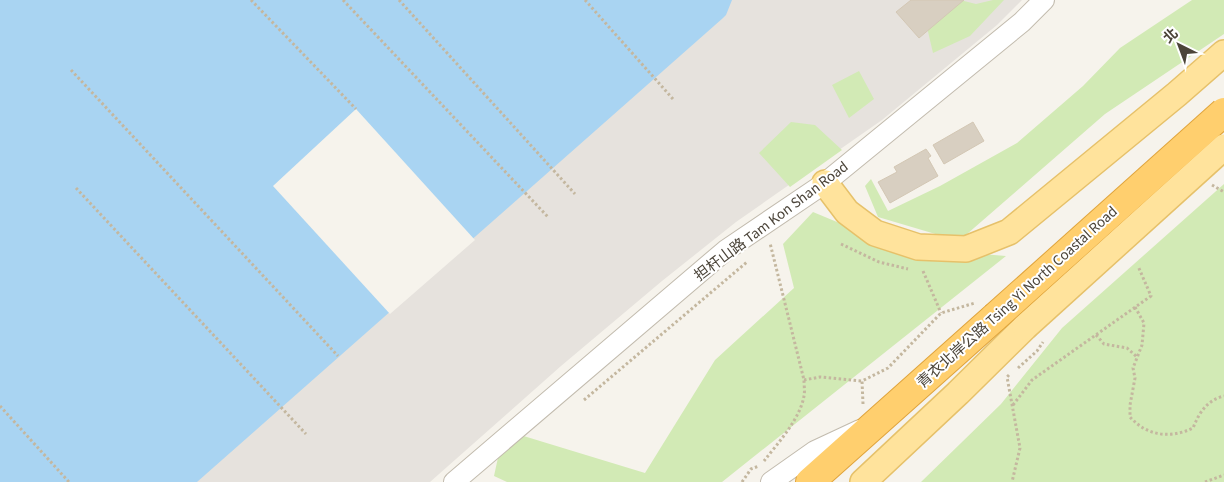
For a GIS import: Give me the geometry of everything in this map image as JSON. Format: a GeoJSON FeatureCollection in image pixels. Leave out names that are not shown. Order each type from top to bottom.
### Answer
{"type":"FeatureCollection","features":[{"type":"Feature","properties":{"kind":"highway","name":"青衣北岸公路 Tsing Yi North Coastal Road"},"geometry":{"type":"LineString","coordinates":[[810,482],[872,424],[986,310],[1224,112]]}},
{"type":"Feature","properties":{"kind":"main road"},"geometry":{"type":"LineString","coordinates":[[826,183],[847,212],[875,233],[918,247],[966,249],[1008,232],[1177,94],[1224,53]]}},
{"type":"Feature","properties":{"kind":"main road","name":"青衣北岸公路 Tsing Yi North Coastal Road"},"geometry":{"type":"LineString","coordinates":[[863,482],[1039,314],[1224,148]]}},
{"type":"Feature","properties":{"kind":"street","name":"担杆山路 Tam Kon Shan Road"},"geometry":{"type":"LineString","coordinates":[[454,482],[726,250],[826,183],[1022,22],[1044,0]]}},
{"type":"Feature","properties":{"kind":"street"},"geometry":{"type":"LineString","coordinates":[[771,482],[815,451],[872,424]]}},
{"type":"Feature","properties":{"kind":"path"},"geometry":{"type":"LineString","coordinates":[[251,0],[356,109]]}},
{"type":"Feature","properties":{"kind":"path"},"geometry":{"type":"LineString","coordinates":[[343,0],[548,217]]}},
{"type":"Feature","properties":{"kind":"path"},"geometry":{"type":"LineString","coordinates":[[399,0],[576,194]]}},
{"type":"Feature","properties":{"kind":"path"},"geometry":{"type":"LineString","coordinates":[[585,0],[673,99]]}},
{"type":"Feature","properties":{"kind":"path"},"geometry":{"type":"LineString","coordinates":[[71,70],[338,356]]}},
{"type":"Feature","properties":{"kind":"path"},"geometry":{"type":"LineString","coordinates":[[1212,185],[1224,192]]}},
{"type":"Feature","properties":{"kind":"path"},"geometry":{"type":"LineString","coordinates":[[76,188],[306,434]]}},
{"type":"Feature","properties":{"kind":"path"},"geometry":{"type":"LineString","coordinates":[[762,249],[776,237]]}},
{"type":"Feature","properties":{"kind":"path"},"geometry":{"type":"LineString","coordinates":[[770,242],[804,380],[804,396],[798,412],[785,434]]}},
{"type":"Feature","properties":{"kind":"path"},"geometry":{"type":"LineString","coordinates":[[841,244],[861,254]]}},
{"type":"Feature","properties":{"kind":"path"},"geometry":{"type":"LineString","coordinates":[[584,400],[748,261]]}},
{"type":"Feature","properties":{"kind":"path"},"geometry":{"type":"LineString","coordinates":[[1013,405],[1032,380],[1151,296],[1138,266]]}},
{"type":"Feature","properties":{"kind":"path"},"geometry":{"type":"LineString","coordinates":[[923,271],[941,312]]}},
{"type":"Feature","properties":{"kind":"path"},"geometry":{"type":"LineString","coordinates":[[1135,307],[1144,323],[1142,345],[1132,368],[1136,378],[1130,405],[1130,417],[1138,426],[1156,434],[1180,434],[1193,428],[1199,414],[1214,399],[1224,396]]}},
{"type":"Feature","properties":{"kind":"path"},"geometry":{"type":"LineString","coordinates":[[804,380],[820,377],[862,382],[888,368],[941,312],[986,310]]}},
{"type":"Feature","properties":{"kind":"path"},"geometry":{"type":"LineString","coordinates":[[1096,335],[1104,344],[1126,348],[1137,357]]}},
{"type":"Feature","properties":{"kind":"path"},"geometry":{"type":"LineString","coordinates":[[1012,482],[1020,448],[1007,377],[1037,351],[1046,339]]}},
{"type":"Feature","properties":{"kind":"path"},"geometry":{"type":"LineString","coordinates":[[862,382],[872,424]]}},
{"type":"Feature","properties":{"kind":"path"},"geometry":{"type":"LineString","coordinates":[[0,406],[68,482]]}},
{"type":"Feature","properties":{"kind":"path"},"geometry":{"type":"LineString","coordinates":[[742,482],[751,469],[761,465]]}},
{"type":"Feature","properties":{"kind":"path"},"geometry":{"type":"LineString","coordinates":[[1204,482],[1224,475]]}},
{"type":"Feature","properties":{"kind":"shaded area"},"geometry":{"type":"Polygon","coordinates":[[[512,0],[1022,0],[997,25],[882,120],[736,222],[662,281],[561,366],[430,482],[0,482],[0,386],[512,0]]]}},
{"type":"Feature","properties":{"kind":"green space"},"geometry":{"type":"Polygon","coordinates":[[[960,0],[976,4],[993,0],[1004,0],[970,36],[933,53],[926,23],[960,0]]]}},
{"type":"Feature","properties":{"kind":"green space"},"geometry":{"type":"Polygon","coordinates":[[[1192,0],[1224,0],[1224,34],[1105,114],[959,241],[878,217],[865,186],[871,179],[888,211],[940,186],[1017,143],[1083,86],[1120,48],[1192,0]]]}},
{"type":"Feature","properties":{"kind":"green space"},"geometry":{"type":"Polygon","coordinates":[[[859,71],[874,99],[849,118],[832,85],[859,71]]]}},
{"type":"Feature","properties":{"kind":"green space"},"geometry":{"type":"Polygon","coordinates":[[[791,122],[815,125],[842,150],[790,187],[759,153],[791,122]]]}},
{"type":"Feature","properties":{"kind":"green space"},"geometry":{"type":"Polygon","coordinates":[[[1224,184],[1224,482],[921,482],[1001,404],[1062,328],[1224,184]]]}},
{"type":"Feature","properties":{"kind":"green space"},"geometry":{"type":"Polygon","coordinates":[[[813,212],[897,247],[1006,256],[722,482],[507,482],[494,476],[504,430],[645,473],[715,360],[794,288],[783,244],[813,212]]]}},
{"type":"Feature","properties":{"kind":"water"},"geometry":{"type":"Polygon","coordinates":[[[0,0],[732,0],[723,18],[197,482],[0,482],[0,0]]]}},
{"type":"Feature","properties":{"kind":"pier"},"geometry":{"type":"Polygon","coordinates":[[[356,109],[475,240],[390,314],[273,186],[356,109]]]}},
{"type":"Feature","properties":{"kind":"building"},"geometry":{"type":"Polygon","coordinates":[[[911,0],[964,0],[919,38],[896,12],[911,0]]]}},
{"type":"Feature","properties":{"kind":"building"},"geometry":{"type":"Polygon","coordinates":[[[973,122],[984,141],[944,164],[933,145],[973,122]]]}},
{"type":"Feature","properties":{"kind":"building"},"geometry":{"type":"Polygon","coordinates":[[[926,149],[931,156],[928,158],[938,176],[890,203],[878,182],[897,172],[894,167],[926,149]]]}}]}
